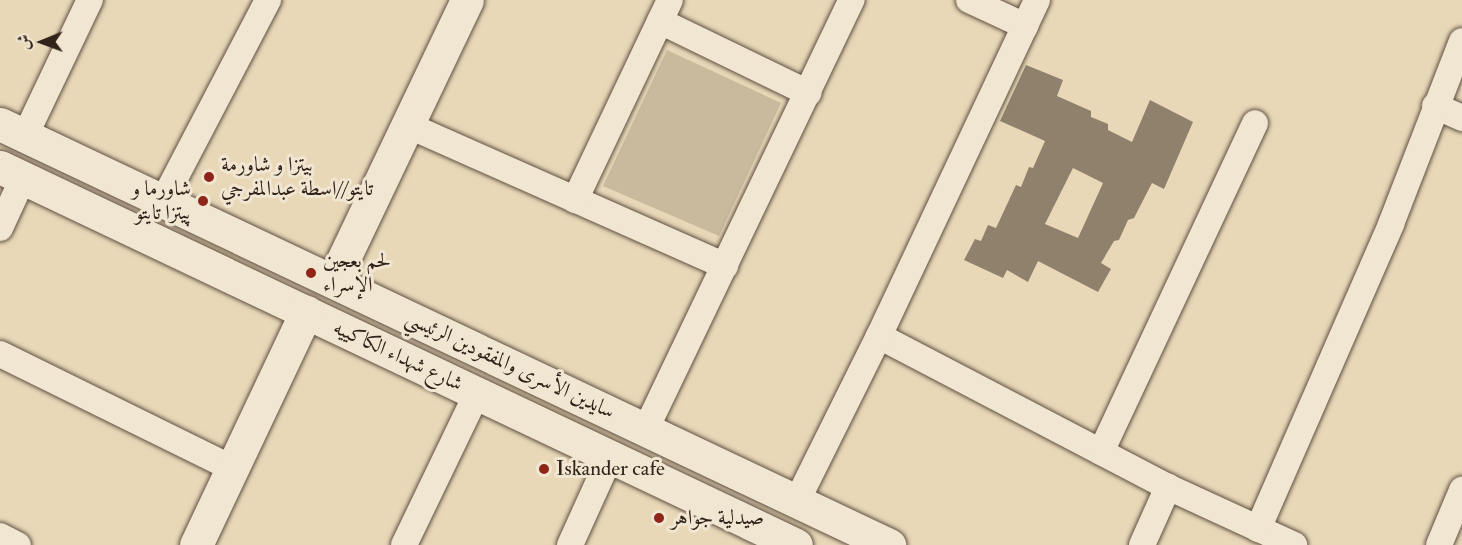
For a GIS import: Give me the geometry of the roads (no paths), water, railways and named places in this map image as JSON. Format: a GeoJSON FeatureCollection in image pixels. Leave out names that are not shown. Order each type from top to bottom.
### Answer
{"type":"FeatureCollection","features":[{"type":"Feature","properties":{"kind":"main road"},"geometry":{"type":"LineString","coordinates":[[333,281],[466,0]]}},
{"type":"Feature","properties":{"kind":"main road","name":"سايدين الأسرى والمفقودين الرئيسي"},"geometry":{"type":"LineString","coordinates":[[12,130],[889,545]]}},
{"type":"Feature","properties":{"kind":"main road","name":"شارع شهداء الكاكييه"},"geometry":{"type":"LineString","coordinates":[[12,172],[796,545]]}},
{"type":"Feature","properties":{"kind":"main road"},"geometry":{"type":"LineString","coordinates":[[196,545],[306,312]]}},
{"type":"Feature","properties":{"kind":"main road"},"geometry":{"type":"LineString","coordinates":[[551,429],[566,392]]}},
{"type":"Feature","properties":{"kind":"street"},"geometry":{"type":"LineString","coordinates":[[12,130],[90,0]]}},
{"type":"Feature","properties":{"kind":"street"},"geometry":{"type":"LineString","coordinates":[[163,201],[268,0]]}},
{"type":"Feature","properties":{"kind":"street"},"geometry":{"type":"LineString","coordinates":[[646,429],[852,0]]}},
{"type":"Feature","properties":{"kind":"street"},"geometry":{"type":"LineString","coordinates":[[969,0],[1025,26]]}},
{"type":"Feature","properties":{"kind":"street"},"geometry":{"type":"LineString","coordinates":[[797,501],[879,336],[1037,0]]}},
{"type":"Feature","properties":{"kind":"street"},"geometry":{"type":"LineString","coordinates":[[575,200],[665,10],[808,93]]}},
{"type":"Feature","properties":{"kind":"street"},"geometry":{"type":"LineString","coordinates":[[1258,529],[1391,224],[1462,42]]}},
{"type":"Feature","properties":{"kind":"street"},"geometry":{"type":"LineString","coordinates":[[1436,106],[1462,118]]}},
{"type":"Feature","properties":{"kind":"street"},"geometry":{"type":"LineString","coordinates":[[1101,452],[1255,123]]}},
{"type":"Feature","properties":{"kind":"street"},"geometry":{"type":"LineString","coordinates":[[407,125],[725,266]]}},
{"type":"Feature","properties":{"kind":"street"},"geometry":{"type":"LineString","coordinates":[[0,228],[12,172]]}},
{"type":"Feature","properties":{"kind":"street"},"geometry":{"type":"LineString","coordinates":[[879,336],[1168,487],[1294,545]]}},
{"type":"Feature","properties":{"kind":"street"},"geometry":{"type":"LineString","coordinates":[[0,354],[232,468]]}},
{"type":"Feature","properties":{"kind":"street"},"geometry":{"type":"LineString","coordinates":[[404,545],[477,393]]}},
{"type":"Feature","properties":{"kind":"street"},"geometry":{"type":"LineString","coordinates":[[570,545],[610,457]]}},
{"type":"Feature","properties":{"kind":"street"},"geometry":{"type":"LineString","coordinates":[[1142,545],[1168,487]]}},
{"type":"Feature","properties":{"kind":"street"},"geometry":{"type":"LineString","coordinates":[[1439,545],[1462,490]]}},
{"type":"Feature","properties":{"kind":"street"},"geometry":{"type":"LineString","coordinates":[[0,536],[18,545]]}},
{"type":"Feature","properties":{"kind":"place","name":"بيتزا و شاورمة تايتو//اسطة عبدالمفرجي"},"geometry":{"type":"Point","coordinates":[209,177]}},
{"type":"Feature","properties":{"kind":"place","name":"شاورما و پیتزا تايتو"},"geometry":{"type":"Point","coordinates":[203,201]}},
{"type":"Feature","properties":{"kind":"place","name":"لحم بعجين الإسراء"},"geometry":{"type":"Point","coordinates":[311,273]}},
{"type":"Feature","properties":{"kind":"place","name":"Iskander cafe"},"geometry":{"type":"Point","coordinates":[544,469]}},
{"type":"Feature","properties":{"kind":"place","name":"صيدلية جواهر"},"geometry":{"type":"Point","coordinates":[659,518]}}]}
